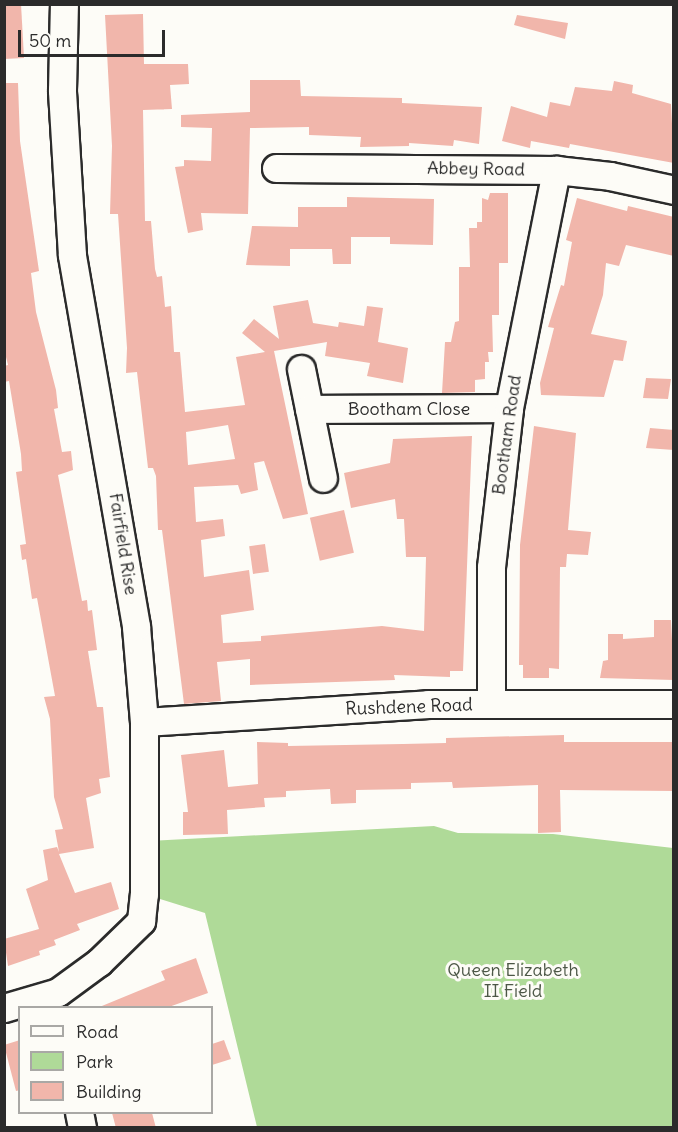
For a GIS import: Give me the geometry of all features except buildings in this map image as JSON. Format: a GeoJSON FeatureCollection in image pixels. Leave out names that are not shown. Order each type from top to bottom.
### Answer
{"type":"FeatureCollection","features":[{"type":"Feature","properties":{"kind":"street","name":"Fairfield Rise"},"geometry":{"type":"LineString","coordinates":[[4,1008],[59,1000],[128,938],[141,921],[144,722],[123,537],[72,255],[62,90],[64,4]]}},
{"type":"Feature","properties":{"kind":"street","name":"Abbey Road"},"geometry":{"type":"LineString","coordinates":[[276,168],[556,170],[610,176],[674,190]]}},
{"type":"Feature","properties":{"kind":"street","name":"Bootham Road"},"geometry":{"type":"LineString","coordinates":[[491,704],[491,567],[508,408],[556,170]]}},
{"type":"Feature","properties":{"kind":"street"},"geometry":{"type":"LineString","coordinates":[[301,369],[323,478]]}},
{"type":"Feature","properties":{"kind":"street","name":"Bootham Close"},"geometry":{"type":"LineString","coordinates":[[309,409],[508,408]]}},
{"type":"Feature","properties":{"kind":"street","name":"Rushdene Road"},"geometry":{"type":"LineString","coordinates":[[144,722],[428,704],[674,705]]}},
{"type":"Feature","properties":{"kind":"green space","name":"Queen Elizabeth II Field"},"geometry":{"type":"Polygon","coordinates":[[[434,826],[458,833],[553,834],[673,848],[673,1127],[257,1127],[205,913],[144,894],[149,841],[434,826]]]}}]}
